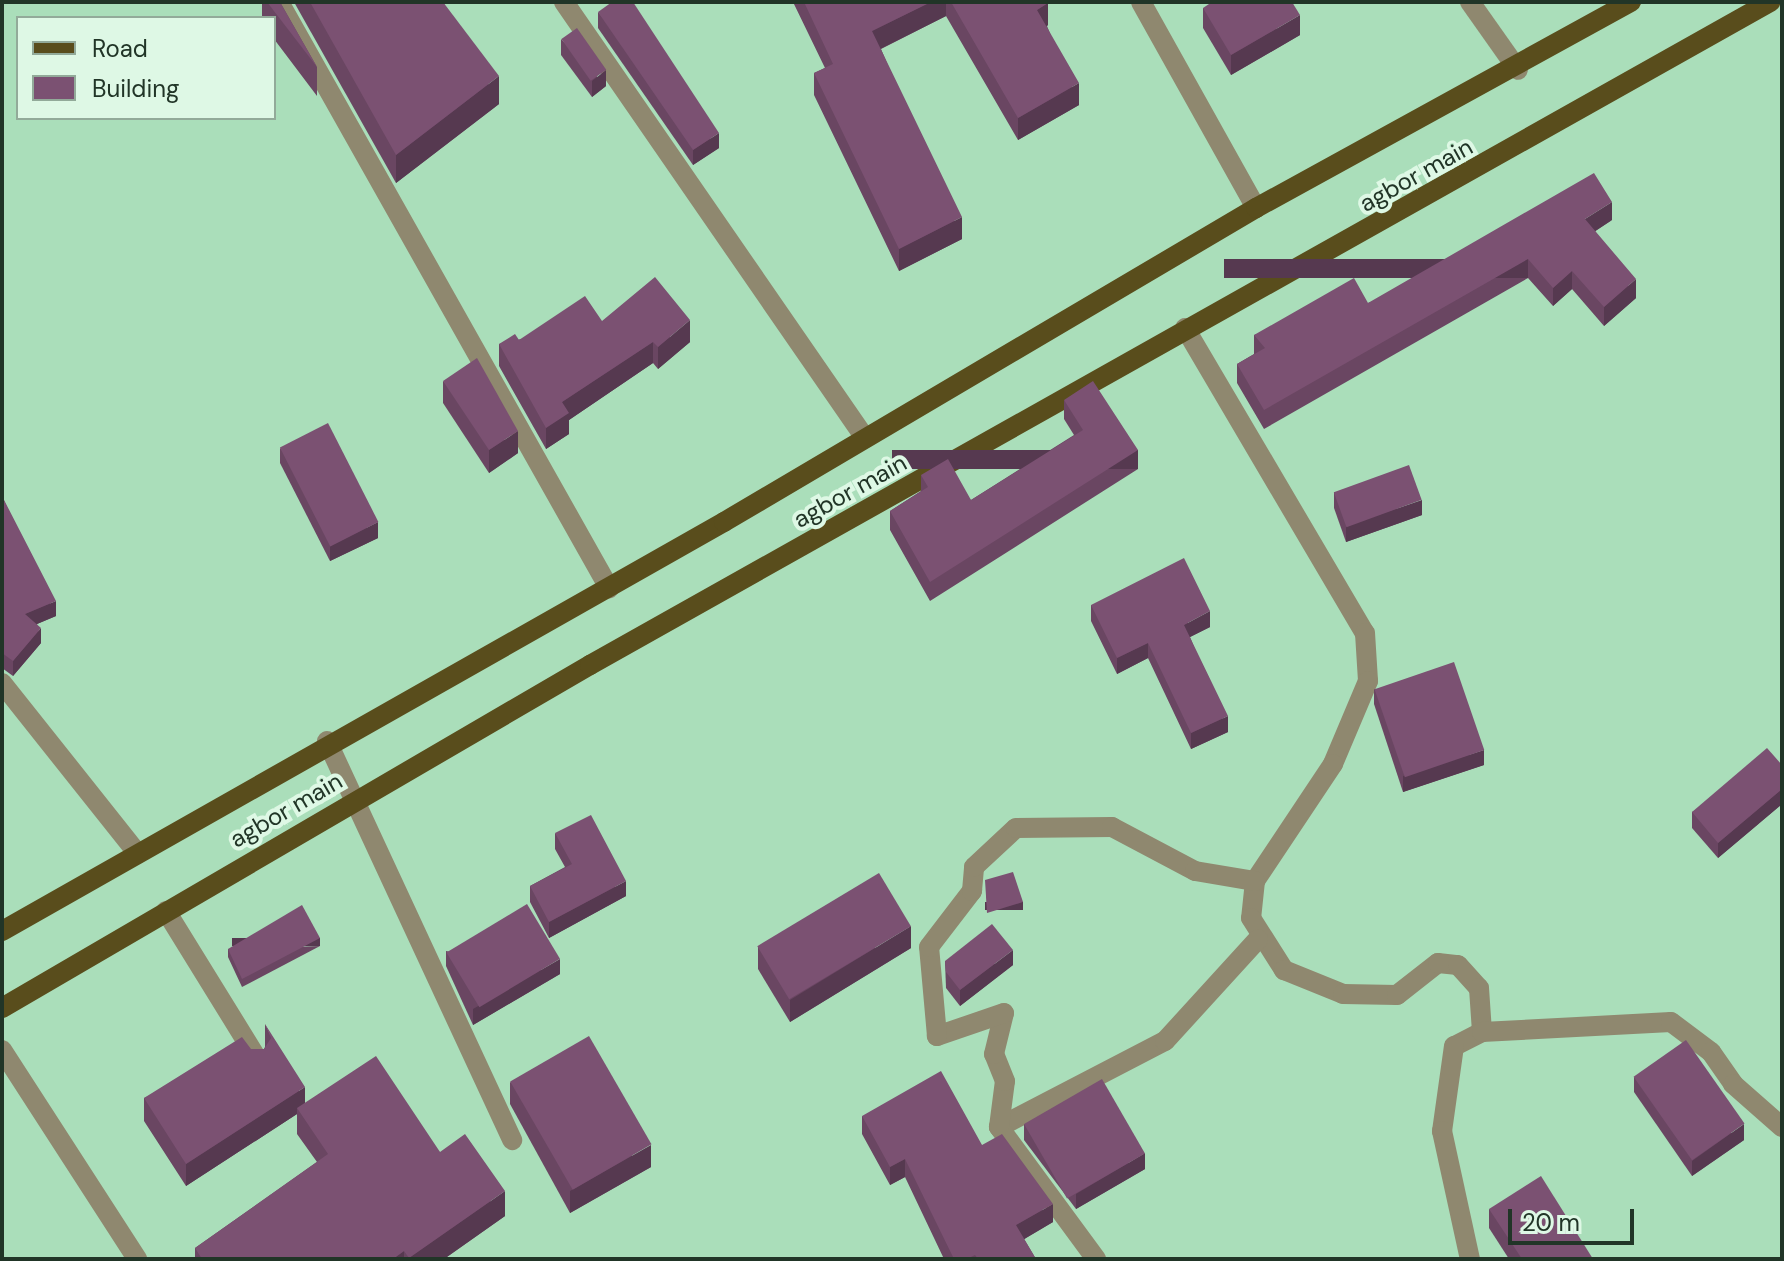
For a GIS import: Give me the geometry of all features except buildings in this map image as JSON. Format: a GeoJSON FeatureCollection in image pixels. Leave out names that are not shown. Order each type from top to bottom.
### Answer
{"type":"FeatureCollection","features":[{"type":"Feature","properties":{"kind":"main road","name":"agbor main"},"geometry":{"type":"LineString","coordinates":[[2,931],[327,741],[609,588],[1256,208],[1518,70],[1631,2]]}},
{"type":"Feature","properties":{"kind":"main road","name":"agbor main"},"geometry":{"type":"LineString","coordinates":[[2,1008],[355,800],[1185,328],[1770,2]]}},
{"type":"Feature","properties":{"kind":"street"},"geometry":{"type":"LineString","coordinates":[[279,2],[609,588]]}},
{"type":"Feature","properties":{"kind":"street"},"geometry":{"type":"LineString","coordinates":[[564,2],[865,438]]}},
{"type":"Feature","properties":{"kind":"street"},"geometry":{"type":"LineString","coordinates":[[1141,2],[1256,208]]}},
{"type":"Feature","properties":{"kind":"street"},"geometry":{"type":"LineString","coordinates":[[1470,2],[1518,70]]}},
{"type":"Feature","properties":{"kind":"street"},"geometry":{"type":"LineString","coordinates":[[1185,328],[1365,633],[1368,681],[1333,764],[1255,881],[1251,918],[1258,939],[1284,970],[1343,994],[1397,995],[1438,963],[1458,965],[1479,988],[1482,1032]]}},
{"type":"Feature","properties":{"kind":"street"},"geometry":{"type":"LineString","coordinates":[[2,683],[138,854]]}},
{"type":"Feature","properties":{"kind":"street"},"geometry":{"type":"LineString","coordinates":[[327,741],[512,1140]]}},
{"type":"Feature","properties":{"kind":"street"},"geometry":{"type":"LineString","coordinates":[[1096,1259],[999,1127],[1005,1081],[994,1054],[1004,1013],[937,1036],[929,947],[972,891],[974,867],[989,849],[1016,828],[1112,827],[1195,871],[1255,881]]}},
{"type":"Feature","properties":{"kind":"street"},"geometry":{"type":"LineString","coordinates":[[166,911],[258,1060]]}},
{"type":"Feature","properties":{"kind":"street"},"geometry":{"type":"LineString","coordinates":[[999,1127],[1165,1041],[1258,939]]}},
{"type":"Feature","properties":{"kind":"street"},"geometry":{"type":"LineString","coordinates":[[1470,1259],[1442,1131],[1454,1046],[1482,1032],[1671,1022],[1711,1052],[1733,1084],[1782,1127]]}},
{"type":"Feature","properties":{"kind":"street"},"geometry":{"type":"LineString","coordinates":[[2,1050],[137,1259]]}}]}
